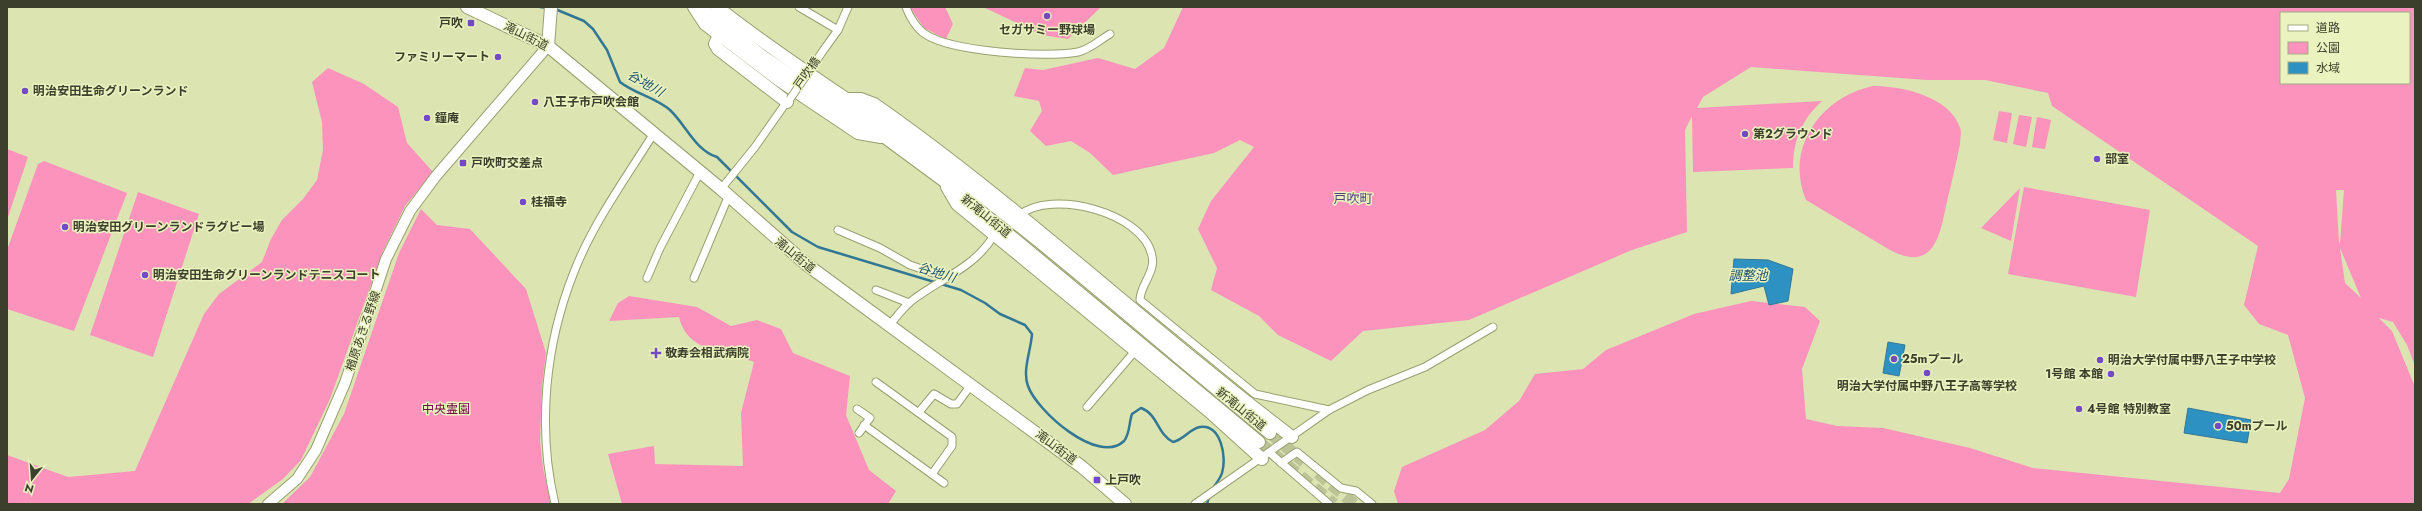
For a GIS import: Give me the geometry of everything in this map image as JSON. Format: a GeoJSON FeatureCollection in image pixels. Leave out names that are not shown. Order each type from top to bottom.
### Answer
{"type":"FeatureCollection","features":[{"type":"Feature","properties":{"kind":"main road","name":"滝山街道"},"geometry":{"type":"LineString","coordinates":[[467,7],[548,46],[700,172],[726,189],[806,264],[1103,483],[1125,504]]}},
{"type":"Feature","properties":{"kind":"main road"},"geometry":{"type":"LineString","coordinates":[[694,7],[701,20],[718,35],[779,80],[863,135],[886,138]]}},
{"type":"Feature","properties":{"kind":"main road","name":"新滝山街道"},"geometry":{"type":"LineString","coordinates":[[700,7],[762,56],[886,138],[943,180],[1259,442]]}},
{"type":"Feature","properties":{"kind":"main road","name":"新滝山街道"},"geometry":{"type":"LineString","coordinates":[[717,7],[767,46],[898,134],[973,190],[1270,432]]}},
{"type":"Feature","properties":{"kind":"main road"},"geometry":{"type":"LineString","coordinates":[[548,46],[551,10]]}},
{"type":"Feature","properties":{"kind":"main road"},"geometry":{"type":"LineString","coordinates":[[718,35],[715,44],[718,49],[788,101]]}},
{"type":"Feature","properties":{"kind":"main road","name":"楢原あきる野線"},"geometry":{"type":"LineString","coordinates":[[268,504],[297,478],[316,450],[345,384],[386,259],[410,211],[436,176],[548,46]]}},
{"type":"Feature","properties":{"kind":"main road"},"geometry":{"type":"LineString","coordinates":[[844,99],[861,99],[874,104],[964,169],[1020,215],[1137,304],[1292,437]]}},
{"type":"Feature","properties":{"kind":"main road"},"geometry":{"type":"LineString","coordinates":[[943,180],[957,204],[1266,456]]}},
{"type":"Feature","properties":{"kind":"street"},"geometry":{"type":"LineString","coordinates":[[799,7],[838,30]]}},
{"type":"Feature","properties":{"kind":"street","name":"戸吹橋"},"geometry":{"type":"LineString","coordinates":[[694,278],[726,189],[736,172],[838,30],[848,7]]}},
{"type":"Feature","properties":{"kind":"street"},"geometry":{"type":"LineString","coordinates":[[906,7],[909,15],[924,34],[945,43],[970,48],[1052,55],[1080,51],[1110,34]]}},
{"type":"Feature","properties":{"kind":"street"},"geometry":{"type":"LineString","coordinates":[[555,504],[545,446],[546,408],[550,360],[566,294],[581,255],[609,205],[654,133]]}},
{"type":"Feature","properties":{"kind":"street"},"geometry":{"type":"LineString","coordinates":[[647,278],[660,248],[700,172]]}},
{"type":"Feature","properties":{"kind":"street"},"geometry":{"type":"LineString","coordinates":[[1020,215],[1028,208],[1079,206],[1093,208],[1127,222],[1147,244],[1152,256],[1150,272],[1137,304],[1255,394],[1329,410]]}},
{"type":"Feature","properties":{"kind":"street"},"geometry":{"type":"LineString","coordinates":[[838,230],[880,248],[910,266],[947,278]]}},
{"type":"Feature","properties":{"kind":"street"},"geometry":{"type":"LineString","coordinates":[[889,325],[908,303],[974,260],[985,249],[994,235]]}},
{"type":"Feature","properties":{"kind":"street"},"geometry":{"type":"LineString","coordinates":[[876,290],[908,303]]}},
{"type":"Feature","properties":{"kind":"street"},"geometry":{"type":"LineString","coordinates":[[1195,504],[1266,456],[1329,410],[1368,390],[1425,367],[1493,327]]}},
{"type":"Feature","properties":{"kind":"street"},"geometry":{"type":"LineString","coordinates":[[1087,407],[1136,350]]}},
{"type":"Feature","properties":{"kind":"street"},"geometry":{"type":"LineString","coordinates":[[876,382],[920,412],[953,440],[952,446],[932,474]]}},
{"type":"Feature","properties":{"kind":"street"},"geometry":{"type":"LineString","coordinates":[[920,412],[934,394],[951,404],[957,404],[971,385]]}},
{"type":"Feature","properties":{"kind":"street"},"geometry":{"type":"LineString","coordinates":[[857,409],[870,418],[858,433]]}},
{"type":"Feature","properties":{"kind":"street"},"geometry":{"type":"LineString","coordinates":[[864,426],[944,483]]}},
{"type":"Feature","properties":{"kind":"street"},"geometry":{"type":"LineString","coordinates":[[1281,463],[1297,452],[1341,488],[1356,490],[1372,504]]}},
{"type":"Feature","properties":{"kind":"street"},"geometry":{"type":"LineString","coordinates":[[1266,456],[1281,463],[1329,504]]}},
{"type":"Feature","properties":{"kind":"green space"},"geometry":{"type":"Polygon","coordinates":[[[910,7],[945,7],[953,24],[946,39],[924,28],[910,7]]]}},
{"type":"Feature","properties":{"kind":"green space","name":"セガサミー野球場"},"geometry":{"type":"Polygon","coordinates":[[[983,7],[1101,7],[1068,39],[1042,35],[983,7]]]}},
{"type":"Feature","properties":{"kind":"green space"},"geometry":{"type":"Polygon","coordinates":[[[1183,7],[2415,7],[2415,366],[2407,345],[2393,322],[2379,318],[2392,331],[2415,387],[2415,504],[1398,504],[1394,491],[1402,467],[1485,430],[1519,401],[1535,374],[1583,369],[1606,350],[1694,314],[1751,301],[1805,307],[1820,321],[1802,369],[1806,419],[1837,426],[1883,428],[1970,448],[2033,468],[2280,493],[2289,479],[2305,398],[2288,335],[2259,324],[2244,305],[2258,246],[2052,106],[2048,93],[1985,80],[1927,80],[1751,67],[1703,97],[1697,108],[1822,101],[1809,115],[1800,131],[1793,158],[1793,168],[1693,172],[1692,116],[1685,130],[1687,232],[1632,250],[1469,320],[1363,331],[1331,361],[1278,335],[1259,316],[1211,290],[1217,268],[1198,229],[1211,201],[1254,147],[1240,140],[1214,153],[1113,175],[1090,153],[1071,141],[1046,146],[1030,131],[1042,111],[1039,101],[1014,96],[1025,68],[1043,70],[1098,58],[1135,69],[1164,48],[1183,7]],[[2336,190],[2339,242],[2340,243],[2344,190],[2336,190]],[[2340,248],[2345,283],[2361,298],[2340,248]]]}},
{"type":"Feature","properties":{"kind":"green space"},"geometry":{"type":"Polygon","coordinates":[[[328,68],[364,84],[398,107],[407,143],[433,172],[405,206],[383,251],[330,399],[301,460],[283,479],[248,504],[7,504],[7,455],[68,477],[135,471],[204,314],[219,294],[262,262],[271,239],[282,220],[303,199],[317,180],[323,150],[322,122],[312,82],[328,68]]]}},
{"type":"Feature","properties":{"kind":"green space"},"geometry":{"type":"Polygon","coordinates":[[[1873,86],[1884,86],[1910,91],[1935,101],[1946,108],[1955,117],[1961,130],[1960,144],[1941,227],[1932,247],[1926,254],[1916,257],[1905,256],[1890,250],[1806,200],[1800,181],[1800,162],[1804,144],[1812,128],[1823,113],[1838,101],[1854,92],[1873,86]]]}},
{"type":"Feature","properties":{"kind":"green space"},"geometry":{"type":"Polygon","coordinates":[[[1999,111],[2012,113],[2007,143],[1993,140],[1999,111]]]}},
{"type":"Feature","properties":{"kind":"green space"},"geometry":{"type":"Polygon","coordinates":[[[2019,115],[2032,117],[2026,147],[2013,144],[2019,115]]]}},
{"type":"Feature","properties":{"kind":"green space"},"geometry":{"type":"Polygon","coordinates":[[[2037,117],[2051,120],[2045,149],[2032,147],[2037,117]]]}},
{"type":"Feature","properties":{"kind":"green space"},"geometry":{"type":"Polygon","coordinates":[[[7,149],[28,157],[7,220],[7,149]]]}},
{"type":"Feature","properties":{"kind":"green space","name":"明治安田グリーンランドラグビー場"},"geometry":{"type":"Polygon","coordinates":[[[44,161],[127,193],[74,331],[7,309],[7,250],[38,164],[44,161]]]}},
{"type":"Feature","properties":{"kind":"green space"},"geometry":{"type":"Polygon","coordinates":[[[2024,187],[2150,210],[2136,297],[2008,274],[2024,187]]]}},
{"type":"Feature","properties":{"kind":"green space"},"geometry":{"type":"Polygon","coordinates":[[[2020,188],[2011,241],[1981,228],[2020,188]]]}},
{"type":"Feature","properties":{"kind":"green space","name":"明治安田生命グリーンランドテニスコート"},"geometry":{"type":"Polygon","coordinates":[[[138,192],[199,214],[153,357],[90,335],[138,192]]]}},
{"type":"Feature","properties":{"kind":"green space","name":"中央霊園"},"geometry":{"type":"Polygon","coordinates":[[[421,209],[437,225],[470,229],[526,289],[546,353],[542,384],[540,441],[543,468],[551,504],[282,504],[310,477],[344,414],[399,253],[421,209]]]}},
{"type":"Feature","properties":{"kind":"green space"},"geometry":{"type":"Polygon","coordinates":[[[629,296],[697,307],[731,326],[757,320],[781,329],[793,353],[850,376],[846,415],[869,470],[896,491],[888,504],[622,504],[608,454],[654,446],[655,464],[743,466],[741,413],[754,362],[699,344],[690,338],[683,329],[679,317],[609,321],[618,303],[629,296]]]}},
{"type":"Feature","properties":{"kind":"water","name":"調整池"},"geometry":{"type":"Polygon","coordinates":[[[1734,259],[1768,260],[1793,269],[1788,301],[1769,305],[1764,286],[1731,294],[1734,259]]]}},
{"type":"Feature","properties":{"kind":"water","name":"25mプール"},"geometry":{"type":"Polygon","coordinates":[[[1888,342],[1905,345],[1899,376],[1883,373],[1888,342]]]}},
{"type":"Feature","properties":{"kind":"water","name":"50mプール"},"geometry":{"type":"Polygon","coordinates":[[[2188,408],[2251,420],[2247,443],[2184,433],[2188,408]]]}},
{"type":"Feature","properties":{"kind":"waterway","name":"谷地川"},"geometry":{"type":"LineString","coordinates":[[540,7],[548,8]]}},
{"type":"Feature","properties":{"kind":"waterway","name":"谷地川"},"geometry":{"type":"LineString","coordinates":[[555,9],[584,21],[593,29],[607,50],[620,82],[670,110],[697,143],[709,154],[717,157],[792,232],[818,247],[961,290],[985,303],[1000,314],[1025,325],[1032,334],[1026,367],[1026,380],[1028,386],[1033,396],[1043,408],[1055,421],[1069,432],[1084,441],[1099,446],[1113,447],[1124,441],[1132,414],[1141,408],[1151,415],[1164,434],[1173,442],[1181,439],[1196,428],[1207,427],[1213,431],[1218,436],[1221,443],[1224,459],[1221,475],[1212,489]]}},
{"type":"Feature","properties":{"kind":"waterway","name":"谷地川"},"geometry":{"type":"LineString","coordinates":[[1207,504],[1209,497]]}},
{"type":"Feature","properties":{"kind":"tunnel"},"geometry":{"type":"LineString","coordinates":[[1270,433],[1304,462]]}},
{"type":"Feature","properties":{"kind":"tunnel"},"geometry":{"type":"LineString","coordinates":[[1259,442],[1334,504]]}},
{"type":"Feature","properties":{"kind":"tunnel"},"geometry":{"type":"LineString","coordinates":[[1318,473],[1354,504]]}},
{"type":"Feature","properties":{"kind":"place","name":"セガサミー野球場"},"geometry":{"type":"Point","coordinates":[1047,16]}},
{"type":"Feature","properties":{"kind":"place","name":"戸吹"},"geometry":{"type":"Point","coordinates":[471,23]}},
{"type":"Feature","properties":{"kind":"place","name":"ファミリーマート"},"geometry":{"type":"Point","coordinates":[498,57]}},
{"type":"Feature","properties":{"kind":"place","name":"明治安田生命グリーンランド"},"geometry":{"type":"Point","coordinates":[25,91]}},
{"type":"Feature","properties":{"kind":"place","name":"八王子市戸吹会館"},"geometry":{"type":"Point","coordinates":[535,102]}},
{"type":"Feature","properties":{"kind":"place","name":"鐘庵"},"geometry":{"type":"Point","coordinates":[427,118]}},
{"type":"Feature","properties":{"kind":"place","name":"第2グラウンド"},"geometry":{"type":"Point","coordinates":[1745,134]}},
{"type":"Feature","properties":{"kind":"place","name":"部室"},"geometry":{"type":"Point","coordinates":[2097,159]}},
{"type":"Feature","properties":{"kind":"place","name":"戸吹町交差点"},"geometry":{"type":"Point","coordinates":[463,163]}},
{"type":"Feature","properties":{"kind":"place","name":"桂福寺"},"geometry":{"type":"Point","coordinates":[523,202]}},
{"type":"Feature","properties":{"kind":"place","name":"明治安田グリーンランドラグビー場"},"geometry":{"type":"Point","coordinates":[65,227]}},
{"type":"Feature","properties":{"kind":"place","name":"明治安田生命グリーンランドテニスコート"},"geometry":{"type":"Point","coordinates":[145,275]}},
{"type":"Feature","properties":{"kind":"place","name":"敬寿会相武病院"},"geometry":{"type":"Point","coordinates":[656,353]}},
{"type":"Feature","properties":{"kind":"place","name":"25mプール"},"geometry":{"type":"Point","coordinates":[1894,359]}},
{"type":"Feature","properties":{"kind":"place","name":"明治大学付属中野八王子中学校"},"geometry":{"type":"Point","coordinates":[2100,360]}},
{"type":"Feature","properties":{"kind":"place","name":"明治大学付属中野八王子高等学校"},"geometry":{"type":"Point","coordinates":[1927,373]}},
{"type":"Feature","properties":{"kind":"place","name":"1号館 本館"},"geometry":{"type":"Point","coordinates":[2111,374]}},
{"type":"Feature","properties":{"kind":"place","name":"4号館 特別教室"},"geometry":{"type":"Point","coordinates":[2079,409]}},
{"type":"Feature","properties":{"kind":"place","name":"50mプール"},"geometry":{"type":"Point","coordinates":[2218,426]}},
{"type":"Feature","properties":{"kind":"place","name":"上戸吹"},"geometry":{"type":"Point","coordinates":[1097,480]}},
{"type":"Feature","properties":{"kind":"district","name":"戸吹町"},"geometry":{"type":"Point","coordinates":[1353,198]}}]}
